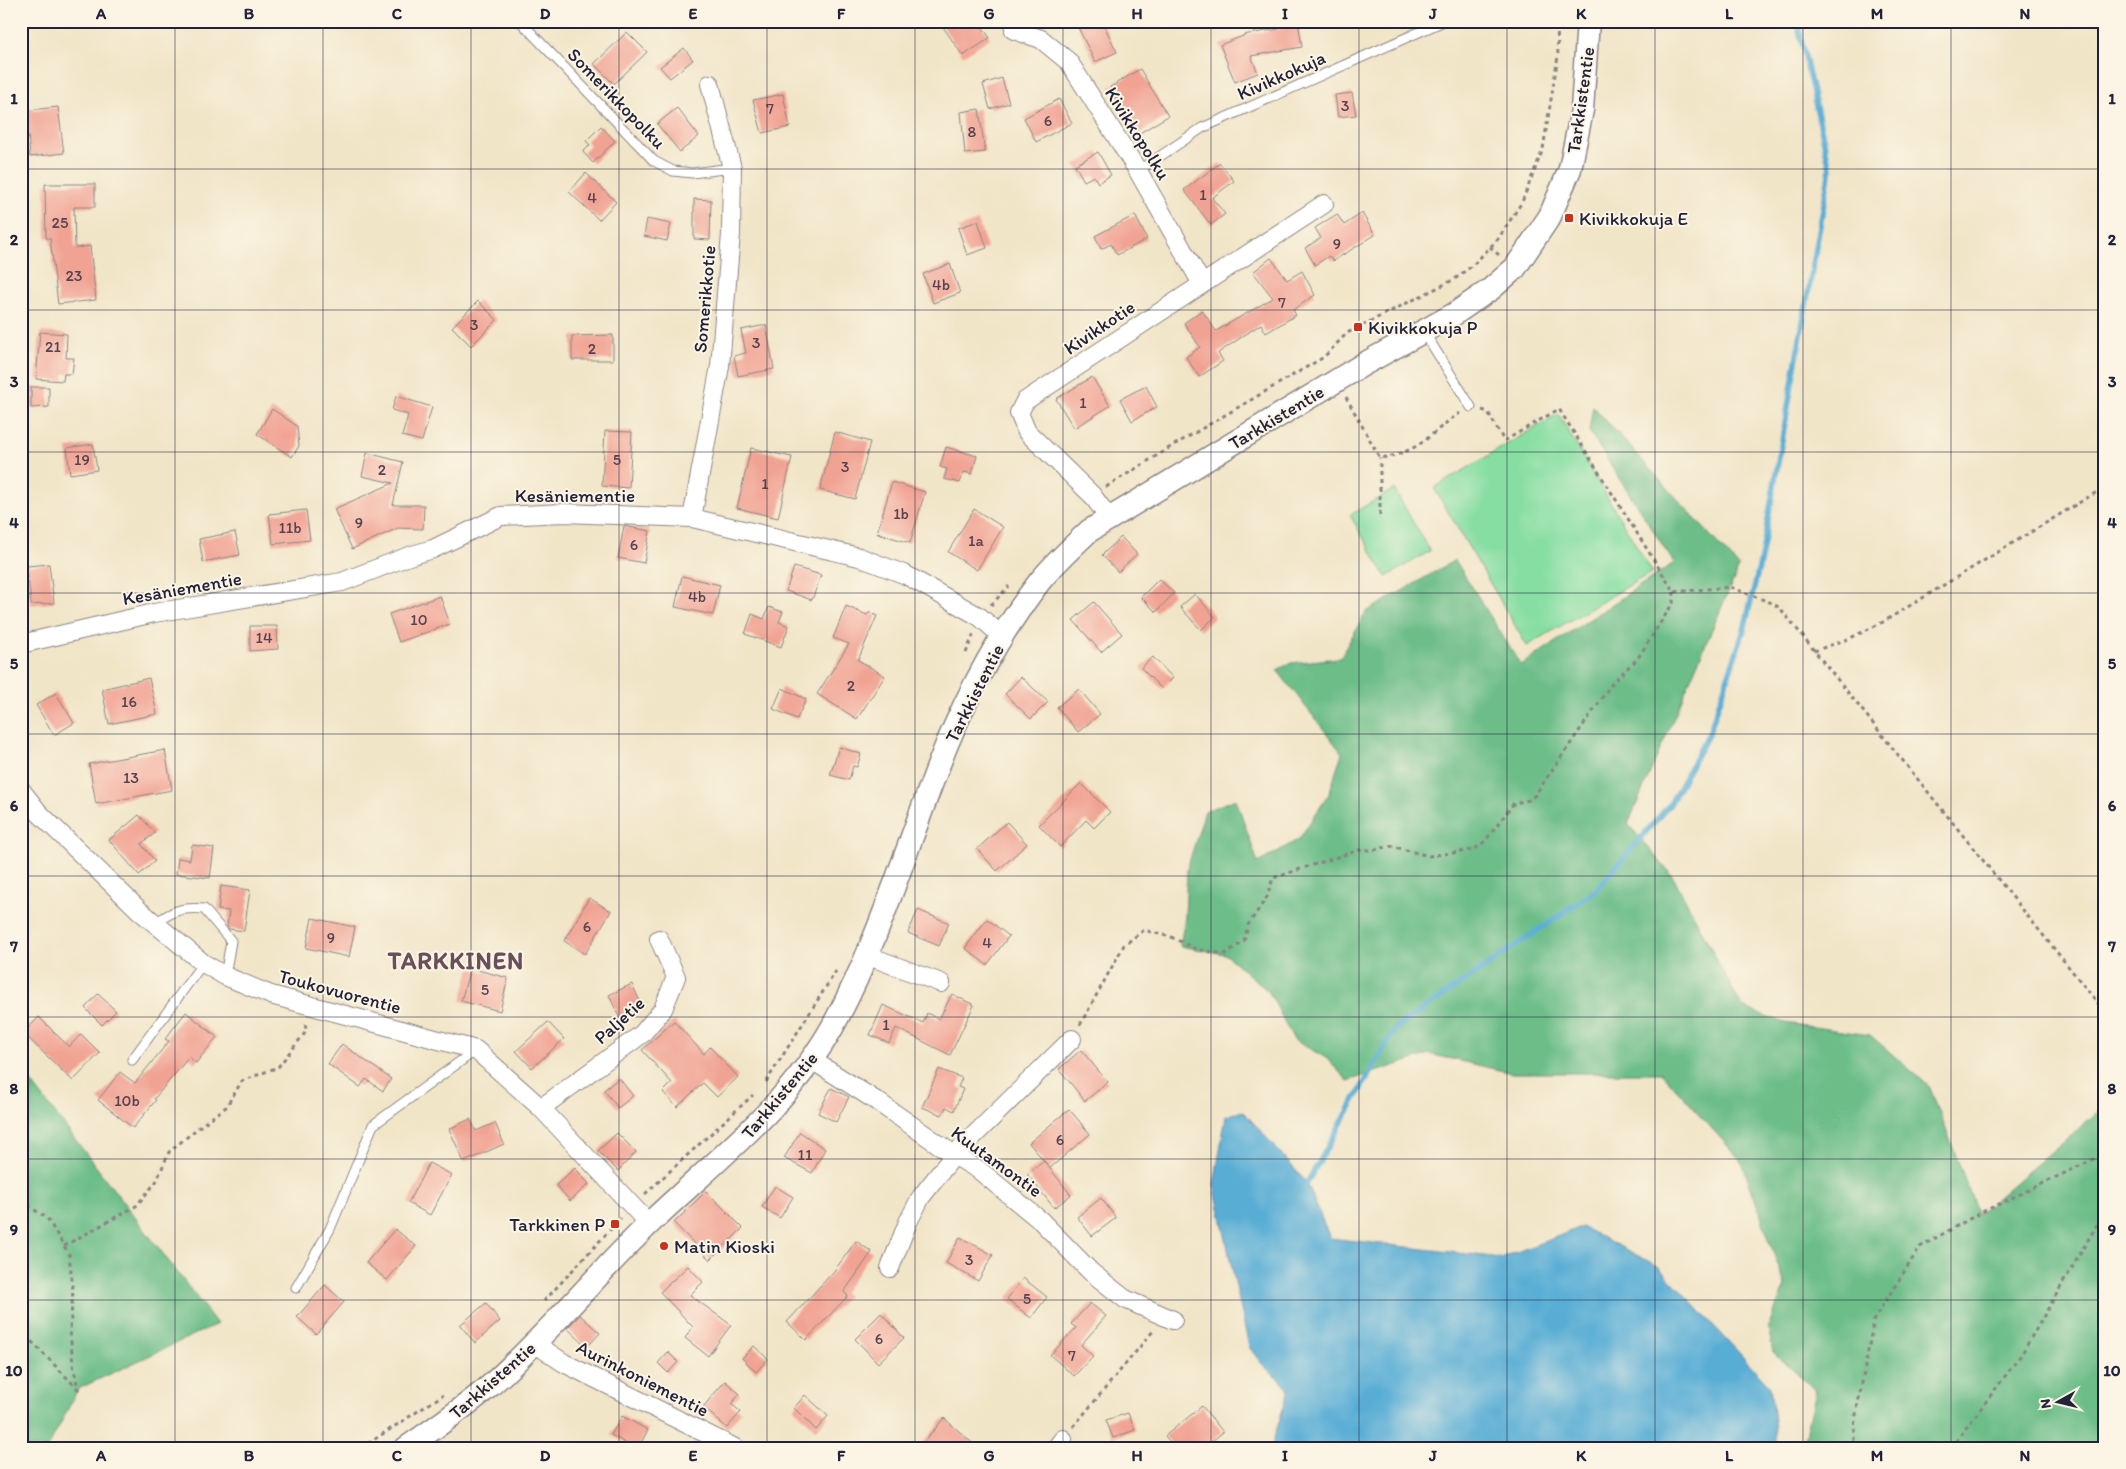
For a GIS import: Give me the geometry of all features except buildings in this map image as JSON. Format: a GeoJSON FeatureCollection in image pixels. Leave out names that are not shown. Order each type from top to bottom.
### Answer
{"type":"FeatureCollection","features":[{"type":"Feature","properties":{"kind":"street","name":"Tarkkistentie"},"geometry":{"type":"LineString","coordinates":[[406,1448],[490,1386],[649,1224],[740,1141],[789,1089],[812,1060],[833,1025],[866,956],[948,744],[974,687],[1003,637],[1040,582],[1063,556],[1089,531],[1109,518],[1336,381],[1453,315],[1491,289],[1515,268],[1550,216],[1570,169],[1582,110],[1588,21]]}},
{"type":"Feature","properties":{"kind":"street","name":"Kivikkopolku"},"geometry":{"type":"LineString","coordinates":[[1014,30],[1041,39],[1069,62],[1138,171],[1202,284]]}},
{"type":"Feature","properties":{"kind":"street","name":"Somerikkotie"},"geometry":{"type":"LineString","coordinates":[[692,518],[720,366],[731,234],[732,168],[710,84]]}},
{"type":"Feature","properties":{"kind":"street","name":"Kivikkotie"},"geometry":{"type":"LineString","coordinates":[[1109,518],[1092,495],[1027,432],[1019,412],[1025,401],[1324,204]]}},
{"type":"Feature","properties":{"kind":"street","name":"Kesäniementie"},"geometry":{"type":"LineString","coordinates":[[21,644],[154,613],[342,582],[409,556],[433,549],[501,516],[564,513],[692,518],[859,557],[906,575],[980,616],[1003,637]]}},
{"type":"Feature","properties":{"kind":"street","name":"Toukovuorentie"},"geometry":{"type":"LineString","coordinates":[[21,790],[39,813],[155,923],[203,963],[225,976],[271,995],[476,1050],[541,1108],[649,1224]]}},
{"type":"Feature","properties":{"kind":"street","name":"Paljetie"},"geometry":{"type":"LineString","coordinates":[[541,1108],[642,1034],[663,1009],[676,977],[659,939]]}},
{"type":"Feature","properties":{"kind":"street"},"geometry":{"type":"LineString","coordinates":[[866,956],[941,984]]}},
{"type":"Feature","properties":{"kind":"street"},"geometry":{"type":"LineString","coordinates":[[890,1268],[908,1222],[921,1197],[954,1155],[1072,1039]]}},
{"type":"Feature","properties":{"kind":"street","name":"Kuutamontie"},"geometry":{"type":"LineString","coordinates":[[812,1060],[878,1102],[1006,1190],[1042,1221],[1091,1272],[1125,1299],[1142,1308],[1169,1318]]}},
{"type":"Feature","properties":{"kind":"street","name":"Aurinkoniementie"},"geometry":{"type":"LineString","coordinates":[[534,1343],[564,1363],[735,1448]]}},
{"type":"Feature","properties":{"kind":"lane","name":"Somerikkopolku"},"geometry":{"type":"LineString","coordinates":[[520,21],[654,161],[674,171],[692,172],[732,168]]}},
{"type":"Feature","properties":{"kind":"lane","name":"Kivikkokuja"},"geometry":{"type":"LineString","coordinates":[[1138,171],[1202,128],[1444,21]]}},
{"type":"Feature","properties":{"kind":"lane"},"geometry":{"type":"LineString","coordinates":[[1424,332],[1471,407]]}},
{"type":"Feature","properties":{"kind":"lane"},"geometry":{"type":"LineString","coordinates":[[155,923],[172,912],[187,907],[204,909],[231,941],[225,976]]}},
{"type":"Feature","properties":{"kind":"lane"},"geometry":{"type":"LineString","coordinates":[[132,1060],[203,963]]}},
{"type":"Feature","properties":{"kind":"lane"},"geometry":{"type":"LineString","coordinates":[[296,1288],[330,1229],[373,1125],[476,1050]]}},
{"type":"Feature","properties":{"kind":"path"},"geometry":{"type":"LineString","coordinates":[[1092,495],[1324,357],[1347,333],[1455,278],[1473,265],[1498,239],[1522,202],[1543,149],[1558,56],[1557,21]]}},
{"type":"Feature","properties":{"kind":"path"},"geometry":{"type":"LineString","coordinates":[[1324,357],[1380,458],[1380,515]]}},
{"type":"Feature","properties":{"kind":"path"},"geometry":{"type":"LineString","coordinates":[[1072,1039],[1124,945],[1144,930],[1170,937],[1196,949],[1225,954],[1244,941],[1248,925],[1267,897],[1273,878],[1360,850],[1374,850],[1391,846],[1429,856],[1474,850],[1485,841],[1514,803],[1529,800],[1536,795],[1613,682],[1638,658],[1673,603],[1674,592],[1559,409],[1504,441],[1488,412],[1471,407],[1454,417],[1426,441],[1397,456],[1380,458]]}},
{"type":"Feature","properties":{"kind":"path"},"geometry":{"type":"LineString","coordinates":[[1814,651],[1848,639],[1883,622],[2105,487]]}},
{"type":"Feature","properties":{"kind":"path"},"geometry":{"type":"LineString","coordinates":[[963,663],[980,616],[1011,583]]}},
{"type":"Feature","properties":{"kind":"path"},"geometry":{"type":"LineString","coordinates":[[1674,592],[1730,586],[1780,608],[2105,1012]]}},
{"type":"Feature","properties":{"kind":"path"},"geometry":{"type":"LineString","coordinates":[[762,1087],[836,970]]}},
{"type":"Feature","properties":{"kind":"path"},"geometry":{"type":"LineString","coordinates":[[64,1246],[136,1206],[156,1182],[169,1152],[226,1108],[242,1081],[278,1067],[305,1033],[309,1005]]}},
{"type":"Feature","properties":{"kind":"path"},"geometry":{"type":"LineString","coordinates":[[541,1304],[633,1206],[755,1093]]}},
{"type":"Feature","properties":{"kind":"path"},"geometry":{"type":"LineString","coordinates":[[1854,1448],[1854,1425],[1874,1319],[1920,1247],[1978,1214],[2105,1154]]}},
{"type":"Feature","properties":{"kind":"path"},"geometry":{"type":"LineString","coordinates":[[21,1201],[47,1218],[69,1254],[72,1290],[70,1331],[73,1364],[78,1389],[31,1341],[21,1336]]}},
{"type":"Feature","properties":{"kind":"path"},"geometry":{"type":"LineString","coordinates":[[1951,1448],[2021,1355],[2105,1211]]}},
{"type":"Feature","properties":{"kind":"path"},"geometry":{"type":"LineString","coordinates":[[1059,1443],[1169,1318]]}},
{"type":"Feature","properties":{"kind":"path"},"geometry":{"type":"LineString","coordinates":[[361,1448],[449,1391]]}},
{"type":"Feature","properties":{"kind":"green space"},"geometry":{"type":"Polygon","coordinates":[[[1593,406],[1739,567],[1628,824],[1674,878],[1742,1007],[1785,1023],[1870,1035],[1930,1087],[1978,1214],[2105,1106],[2105,1442],[2091,1448],[1803,1448],[1816,1391],[1773,1352],[1768,1327],[1785,1285],[1742,1162],[1662,1073],[1512,1073],[1430,1054],[1348,1081],[1326,1058],[1294,1040],[1269,992],[1225,954],[1180,946],[1185,917],[1187,869],[1205,811],[1236,799],[1258,863],[1299,839],[1329,794],[1342,753],[1277,670],[1291,663],[1340,658],[1366,612],[1455,560],[1521,665],[1674,563],[1589,431],[1593,406]]]}},
{"type":"Feature","properties":{"kind":"green space"},"geometry":{"type":"Polygon","coordinates":[[[1558,414],[1652,572],[1527,646],[1434,488],[1558,414]]]}},
{"type":"Feature","properties":{"kind":"green space"},"geometry":{"type":"Polygon","coordinates":[[[1394,489],[1430,551],[1386,577],[1350,515],[1394,489]]]}},
{"type":"Feature","properties":{"kind":"green space"},"geometry":{"type":"Polygon","coordinates":[[[21,1069],[217,1324],[78,1389],[48,1448],[21,1448],[21,1069]]]}},
{"type":"Feature","properties":{"kind":"water"},"geometry":{"type":"Polygon","coordinates":[[[1243,1111],[1307,1183],[1330,1238],[1501,1258],[1582,1227],[1658,1266],[1770,1386],[1777,1448],[1271,1448],[1289,1389],[1261,1363],[1249,1347],[1214,1184],[1226,1116],[1243,1111]]]}},
{"type":"Feature","properties":{"kind":"waterway"},"geometry":{"type":"LineString","coordinates":[[1307,1183],[1395,1029],[1595,891],[1670,804],[1709,733],[1744,630],[1761,559],[1830,169],[1797,21]]}},
{"type":"Feature","properties":{"kind":"place","name":"Kivikkokuja E"},"geometry":{"type":"Point","coordinates":[1569,218]}},
{"type":"Feature","properties":{"kind":"place","name":"Kivikkokuja P"},"geometry":{"type":"Point","coordinates":[1358,327]}},
{"type":"Feature","properties":{"kind":"place","name":"Tarkkinen P"},"geometry":{"type":"Point","coordinates":[615,1224]}},
{"type":"Feature","properties":{"kind":"place","name":"Matin Kioski"},"geometry":{"type":"Point","coordinates":[664,1246]}},
{"type":"Feature","properties":{"kind":"district","name":"TARKKINEN"},"geometry":{"type":"Point","coordinates":[456,961]}}]}
